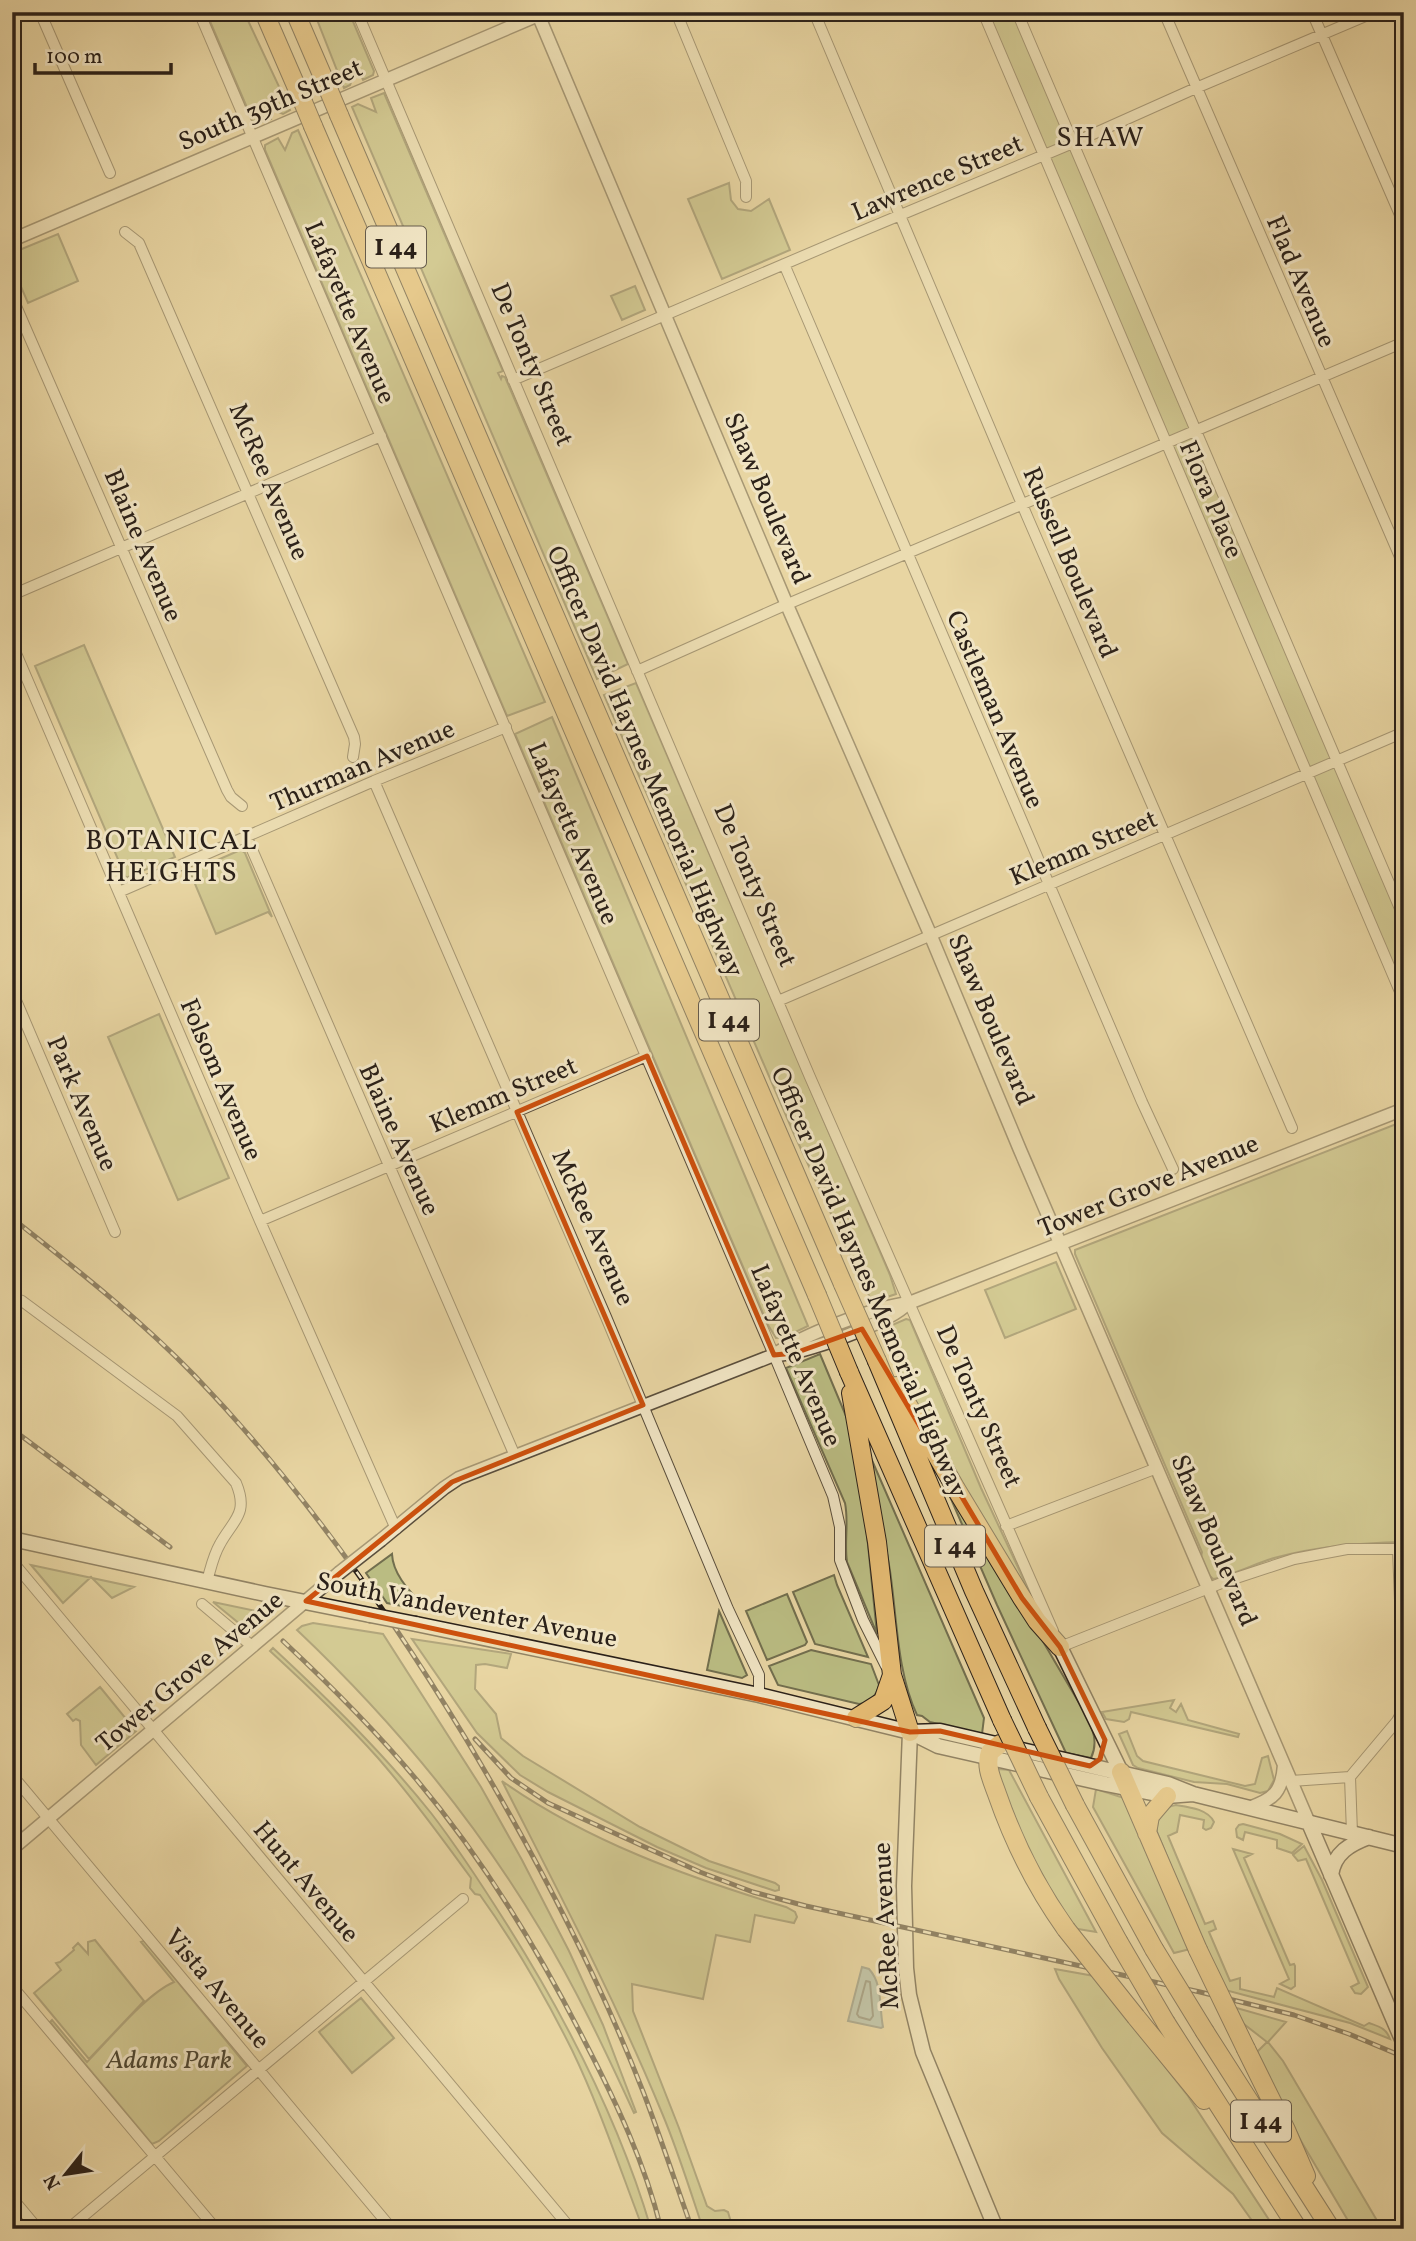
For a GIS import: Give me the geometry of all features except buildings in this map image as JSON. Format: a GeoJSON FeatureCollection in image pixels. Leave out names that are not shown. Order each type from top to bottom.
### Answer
{"type":"FeatureCollection","features":[{"type":"Feature","properties":{"kind":"highway","name":"Officer David Haynes Memorial Highway"},"geometry":{"type":"LineString","coordinates":[[264,12],[849,1373],[1002,1720],[1040,1797],[1118,1941],[1166,2023],[1298,2229]]}},
{"type":"Feature","properties":{"kind":"highway","name":"Officer David Haynes Memorial Highway"},"geometry":{"type":"LineString","coordinates":[[295,12],[974,1591],[1037,1728],[1075,1805],[1154,1949],[1331,2229]]}},
{"type":"Feature","properties":{"kind":"highway"},"geometry":{"type":"LineString","coordinates":[[877,1361],[902,1394],[956,1489],[1030,1609],[1060,1647]]}},
{"type":"Feature","properties":{"kind":"highway"},"geometry":{"type":"LineString","coordinates":[[849,1373],[877,1542],[892,1675],[910,1732]]}},
{"type":"Feature","properties":{"kind":"highway"},"geometry":{"type":"LineString","coordinates":[[856,1718],[883,1701],[892,1675]]}},
{"type":"Feature","properties":{"kind":"highway"},"geometry":{"type":"LineString","coordinates":[[994,1751],[992,1778],[1013,1838],[1034,1880],[1066,1929],[1190,2084],[1243,2145]]}},
{"type":"Feature","properties":{"kind":"highway"},"geometry":{"type":"LineString","coordinates":[[1124,1780],[1198,1950],[1303,2166],[1318,2209]]}},
{"type":"Feature","properties":{"kind":"highway"},"geometry":{"type":"LineString","coordinates":[[1147,1833],[1150,1816],[1167,1796]]}},
{"type":"Feature","properties":{"kind":"main road","name":"South Vandeventer Avenue"},"geometry":{"type":"LineString","coordinates":[[12,1539],[758,1695],[910,1732],[940,1731],[1068,1775],[1168,1784],[1193,1794],[1404,1846]]}},
{"type":"Feature","properties":{"kind":"main road","name":"De Tonty Street"},"geometry":{"type":"LineString","coordinates":[[1060,1647],[1124,1780]]}},
{"type":"Feature","properties":{"kind":"main road","name":"McRee Avenue"},"geometry":{"type":"LineString","coordinates":[[910,1732],[904,1886],[909,1995],[923,2052],[996,2229]]}},
{"type":"Feature","properties":{"kind":"main road"},"geometry":{"type":"LineString","coordinates":[[1068,1775],[1100,1759],[1105,1740]]}},
{"type":"Feature","properties":{"kind":"main road","name":"South Vandeventer Avenue"},"geometry":{"type":"LineString","coordinates":[[994,1751],[1090,1766],[1167,1796],[1193,1794]]}},
{"type":"Feature","properties":{"kind":"main road","name":"Shaw Boulevard"},"geometry":{"type":"LineString","coordinates":[[1309,1823],[1404,2044]]}},
{"type":"Feature","properties":{"kind":"main road"},"geometry":{"type":"LineString","coordinates":[[1331,1875],[1334,1861],[1341,1852],[1369,1837]]}},
{"type":"Feature","properties":{"kind":"street"},"geometry":{"type":"LineString","coordinates":[[40,12],[110,173]]}},
{"type":"Feature","properties":{"kind":"street","name":"Lafayette Avenue"},"geometry":{"type":"LineString","coordinates":[[199,12],[833,1496],[840,1527],[840,1560],[871,1637],[892,1675]]}},
{"type":"Feature","properties":{"kind":"street","name":"De Tonty Street"},"geometry":{"type":"LineString","coordinates":[[357,12],[778,1001],[1060,1647]]}},
{"type":"Feature","properties":{"kind":"street"},"geometry":{"type":"LineString","coordinates":[[676,12],[746,181],[746,197]]}},
{"type":"Feature","properties":{"kind":"street","name":"Russell Boulevard"},"geometry":{"type":"LineString","coordinates":[[814,12],[1022,504],[1292,1128]]}},
{"type":"Feature","properties":{"kind":"street","name":"Flora Place"},"geometry":{"type":"LineString","coordinates":[[983,12],[1404,1001]]}},
{"type":"Feature","properties":{"kind":"street","name":"Flora Place"},"geometry":{"type":"LineString","coordinates":[[1017,12],[1404,918]]}},
{"type":"Feature","properties":{"kind":"street","name":"Flad Avenue"},"geometry":{"type":"LineString","coordinates":[[1164,12],[1404,566]]}},
{"type":"Feature","properties":{"kind":"street"},"geometry":{"type":"LineString","coordinates":[[1312,12],[1404,224]]}},
{"type":"Feature","properties":{"kind":"street","name":"Lawrence Street"},"geometry":{"type":"LineString","coordinates":[[513,380],[1375,12]]}},
{"type":"Feature","properties":{"kind":"street","name":"South 39th Street"},"geometry":{"type":"LineString","coordinates":[[12,240],[540,13]]}},
{"type":"Feature","properties":{"kind":"street","name":"Shaw Boulevard"},"geometry":{"type":"LineString","coordinates":[[540,13],[664,316],[1309,1823]]}},
{"type":"Feature","properties":{"kind":"street","name":"McRee Avenue"},"geometry":{"type":"LineString","coordinates":[[125,232],[139,243],[249,494],[354,737],[353,757]]}},
{"type":"Feature","properties":{"kind":"street","name":"Castleman Avenue"},"geometry":{"type":"LineString","coordinates":[[784,264],[906,554],[1173,1169]]}},
{"type":"Feature","properties":{"kind":"street","name":"Blaine Avenue"},"geometry":{"type":"LineString","coordinates":[[12,297],[227,790],[242,806]]}},
{"type":"Feature","properties":{"kind":"street"},"geometry":{"type":"LineString","coordinates":[[638,670],[1404,342]]}},
{"type":"Feature","properties":{"kind":"street"},"geometry":{"type":"LineString","coordinates":[[12,595],[381,436]]}},
{"type":"Feature","properties":{"kind":"street","name":"Folsom Avenue"},"geometry":{"type":"LineString","coordinates":[[12,644],[260,1221],[396,1529]]}},
{"type":"Feature","properties":{"kind":"street","name":"Thurman Avenue"},"geometry":{"type":"LineString","coordinates":[[119,892],[506,727]]}},
{"type":"Feature","properties":{"kind":"street","name":"Klemm Street"},"geometry":{"type":"LineString","coordinates":[[778,1001],[1404,732]]}},
{"type":"Feature","properties":{"kind":"street","name":"McRee Avenue"},"geometry":{"type":"LineString","coordinates":[[374,781],[759,1675],[758,1695]]}},
{"type":"Feature","properties":{"kind":"street","name":"Blaine Avenue"},"geometry":{"type":"LineString","coordinates":[[247,838],[515,1456]]}},
{"type":"Feature","properties":{"kind":"street","name":"Park Avenue"},"geometry":{"type":"LineString","coordinates":[[12,991],[115,1232]]}},
{"type":"Feature","properties":{"kind":"street","name":"Klemm Street"},"geometry":{"type":"LineString","coordinates":[[260,1221],[647,1056]]}},
{"type":"Feature","properties":{"kind":"street","name":"Tower Grove Avenue"},"geometry":{"type":"LineString","coordinates":[[12,1849],[339,1573],[452,1482],[774,1355],[793,1343],[876,1310],[909,1303],[1404,1109]]}},
{"type":"Feature","properties":{"kind":"street"},"geometry":{"type":"LineString","coordinates":[[12,1297],[22,1301],[177,1416],[236,1483],[242,1496],[241,1510],[214,1557],[207,1581]]}},
{"type":"Feature","properties":{"kind":"street"},"geometry":{"type":"LineString","coordinates":[[1006,1526],[1157,1468]]}},
{"type":"Feature","properties":{"kind":"street"},"geometry":{"type":"LineString","coordinates":[[1060,1647],[1274,1564],[1348,1549],[1401,1549],[1404,1705],[1397,1721],[1350,1777],[1352,1833]]}},
{"type":"Feature","properties":{"kind":"street","name":"Hunt Avenue"},"geometry":{"type":"LineString","coordinates":[[12,1561],[571,2229]]}},
{"type":"Feature","properties":{"kind":"street"},"geometry":{"type":"LineString","coordinates":[[202,1604],[253,1647]]}},
{"type":"Feature","properties":{"kind":"street"},"geometry":{"type":"LineString","coordinates":[[1249,1808],[1278,1791],[1283,1779],[1284,1765]]}},
{"type":"Feature","properties":{"kind":"street","name":"Vista Avenue"},"geometry":{"type":"LineString","coordinates":[[12,1774],[391,2229]]}},
{"type":"Feature","properties":{"kind":"street"},"geometry":{"type":"LineString","coordinates":[[1292,1781],[1350,1777]]}},
{"type":"Feature","properties":{"kind":"street"},"geometry":{"type":"LineString","coordinates":[[68,2229],[463,1899]]}},
{"type":"Feature","properties":{"kind":"street"},"geometry":{"type":"LineString","coordinates":[[12,1986],[216,2229]]}},
{"type":"Feature","properties":{"kind":"street"},"geometry":{"type":"LineString","coordinates":[[12,2198],[38,2229]]}},
{"type":"Feature","properties":{"kind":"highlighted area"},"geometry":{"type":"Polygon","coordinates":[[[647,1056],[774,1355],[795,1353],[862,1329],[1022,1598],[1060,1647],[1105,1740],[1100,1759],[1090,1766],[940,1731],[910,1732],[306,1601],[452,1482],[643,1405],[517,1112],[647,1056]]]}},
{"type":"Feature","properties":{"kind":"green space"},"geometry":{"type":"Polygon","coordinates":[[[206,12],[244,12],[290,110],[283,114],[267,107],[271,119],[254,124],[206,12]]]}},
{"type":"Feature","properties":{"kind":"green space"},"geometry":{"type":"Polygon","coordinates":[[[314,12],[349,12],[374,71],[373,75],[363,80],[357,66],[350,85],[344,88],[314,12]]]}},
{"type":"Feature","properties":{"kind":"green space"},"geometry":{"type":"Polygon","coordinates":[[[983,12],[1017,12],[1404,918],[1404,1001],[983,12]]]}},
{"type":"Feature","properties":{"kind":"green space"},"geometry":{"type":"Polygon","coordinates":[[[384,93],[503,371],[498,373],[501,379],[502,376],[505,377],[628,664],[597,679],[352,107],[358,104],[376,112],[371,98],[384,93]]]}},
{"type":"Feature","properties":{"kind":"green space"},"geometry":{"type":"Polygon","coordinates":[[[298,130],[545,702],[507,716],[265,150],[265,145],[278,138],[285,150],[292,133],[298,130]]]}},
{"type":"Feature","properties":{"kind":"green space"},"geometry":{"type":"Polygon","coordinates":[[[729,183],[731,200],[738,209],[751,211],[769,199],[790,250],[722,279],[688,199],[729,183]]]}},
{"type":"Feature","properties":{"kind":"green space"},"geometry":{"type":"Polygon","coordinates":[[[58,234],[78,281],[28,303],[12,266],[12,253],[58,234]]]}},
{"type":"Feature","properties":{"kind":"green space"},"geometry":{"type":"Polygon","coordinates":[[[635,286],[645,310],[622,320],[611,296],[635,286]]]}},
{"type":"Feature","properties":{"kind":"green space"},"geometry":{"type":"Polygon","coordinates":[[[84,645],[175,857],[126,878],[35,666],[84,645]]]}},
{"type":"Feature","properties":{"kind":"green space"},"geometry":{"type":"Polygon","coordinates":[[[636,683],[896,1294],[872,1302],[794,1134],[604,695],[636,683]]]}},
{"type":"Feature","properties":{"kind":"green space"},"geometry":{"type":"Polygon","coordinates":[[[552,717],[808,1326],[785,1337],[776,1338],[768,1325],[515,734],[552,717]]]}},
{"type":"Feature","properties":{"kind":"green space"},"geometry":{"type":"Polygon","coordinates":[[[241,850],[245,853],[272,917],[268,912],[216,934],[190,872],[241,850]]]}},
{"type":"Feature","properties":{"kind":"green space"},"geometry":{"type":"Polygon","coordinates":[[[159,1014],[229,1178],[178,1200],[108,1037],[159,1014]]]}},
{"type":"Feature","properties":{"kind":"green space"},"geometry":{"type":"Polygon","coordinates":[[[1404,1121],[1404,1542],[1355,1544],[1306,1551],[1274,1558],[1213,1579],[1201,1557],[1202,1552],[1075,1250],[1404,1121]]]}},
{"type":"Feature","properties":{"kind":"green space"},"geometry":{"type":"Polygon","coordinates":[[[1056,1262],[1076,1309],[1005,1338],[985,1290],[1056,1262]]]}},
{"type":"Feature","properties":{"kind":"green space"},"geometry":{"type":"Polygon","coordinates":[[[906,1319],[910,1320],[981,1488],[1036,1606],[920,1416],[883,1329],[906,1319]]]}},
{"type":"Feature","properties":{"kind":"green space"},"geometry":{"type":"Polygon","coordinates":[[[820,1354],[851,1428],[866,1525],[877,1634],[847,1562],[845,1503],[786,1368],[820,1354]]]}},
{"type":"Feature","properties":{"kind":"green space"},"geometry":{"type":"Polygon","coordinates":[[[871,1458],[984,1718],[982,1734],[930,1722],[917,1715],[910,1699],[899,1644],[890,1571],[868,1459],[871,1458]]]}},
{"type":"Feature","properties":{"kind":"green space"},"geometry":{"type":"Polygon","coordinates":[[[945,1485],[1001,1570],[1085,1713],[1094,1740],[1091,1758],[1066,1753],[945,1485]]]}},
{"type":"Feature","properties":{"kind":"green space"},"geometry":{"type":"Polygon","coordinates":[[[392,1554],[400,1578],[428,1611],[387,1603],[366,1573],[392,1554]]]}},
{"type":"Feature","properties":{"kind":"green space"},"geometry":{"type":"Polygon","coordinates":[[[31,1565],[90,1578],[63,1603],[31,1565]]]}},
{"type":"Feature","properties":{"kind":"green space"},"geometry":{"type":"Polygon","coordinates":[[[834,1575],[868,1657],[815,1644],[793,1592],[834,1575]]]}},
{"type":"Feature","properties":{"kind":"green space"},"geometry":{"type":"Polygon","coordinates":[[[92,1578],[134,1587],[112,1598],[92,1578]]]}},
{"type":"Feature","properties":{"kind":"green space"},"geometry":{"type":"Polygon","coordinates":[[[787,1594],[807,1642],[767,1660],[746,1611],[787,1594]]]}},
{"type":"Feature","properties":{"kind":"green space"},"geometry":{"type":"Polygon","coordinates":[[[213,1602],[266,1613],[266,1615],[246,1629],[213,1602]]]}},
{"type":"Feature","properties":{"kind":"green space"},"geometry":{"type":"Polygon","coordinates":[[[719,1611],[747,1675],[742,1678],[707,1670],[719,1611]]]}},
{"type":"Feature","properties":{"kind":"green space"},"geometry":{"type":"Polygon","coordinates":[[[313,1623],[383,1634],[481,1787],[522,1860],[603,2025],[636,2112],[634,2113],[566,1974],[514,1888],[458,1809],[398,1734],[297,1630],[313,1623]]]}},
{"type":"Feature","properties":{"kind":"green space"},"geometry":{"type":"Polygon","coordinates":[[[412,1639],[511,1654],[507,1668],[476,1665],[475,1689],[496,1714],[501,1738],[523,1756],[640,1827],[709,1861],[775,1883],[779,1890],[775,1891],[706,1868],[657,1847],[520,1775],[477,1733],[412,1639]]]}},
{"type":"Feature","properties":{"kind":"green space"},"geometry":{"type":"Polygon","coordinates":[[[273,1648],[335,1707],[394,1769],[441,1826],[488,1895],[528,1959],[589,2071],[623,2149],[651,2229],[643,2229],[592,2094],[562,2030],[505,1932],[480,1895],[470,1888],[471,1878],[378,1758],[270,1651],[273,1648]]]}},
{"type":"Feature","properties":{"kind":"green space"},"geometry":{"type":"Polygon","coordinates":[[[811,1650],[871,1664],[878,1689],[869,1701],[859,1704],[778,1685],[769,1666],[811,1650]]]}},
{"type":"Feature","properties":{"kind":"green space"},"geometry":{"type":"Polygon","coordinates":[[[100,1687],[136,1731],[96,1765],[81,1745],[80,1721],[73,1721],[67,1714],[100,1687]]]}},
{"type":"Feature","properties":{"kind":"green space"},"geometry":{"type":"Polygon","coordinates":[[[1174,1700],[1170,1708],[1176,1712],[1181,1704],[1188,1720],[1239,1734],[1238,1737],[1131,1712],[1129,1719],[1124,1722],[1106,1719],[1102,1712],[1174,1700]]]}},
{"type":"Feature","properties":{"kind":"green space"},"geometry":{"type":"Polygon","coordinates":[[[1127,1731],[1137,1756],[1143,1761],[1245,1786],[1255,1784],[1262,1758],[1268,1756],[1274,1780],[1268,1791],[1260,1793],[1227,1784],[1194,1782],[1138,1768],[1133,1765],[1119,1734],[1127,1731]]]}},
{"type":"Feature","properties":{"kind":"green space"},"geometry":{"type":"Polygon","coordinates":[[[998,1769],[1009,1770],[1096,1932],[1072,1928],[1035,1870],[998,1769]]]}},
{"type":"Feature","properties":{"kind":"green space"},"geometry":{"type":"Polygon","coordinates":[[[502,1781],[568,1822],[603,1839],[675,1870],[795,1912],[797,1917],[794,1923],[755,1915],[750,1942],[716,1935],[703,1999],[632,1984],[633,2011],[707,2206],[715,2211],[728,2212],[733,2229],[703,2229],[673,2142],[625,2028],[502,1781]]]}},
{"type":"Feature","properties":{"kind":"green space"},"geometry":{"type":"Polygon","coordinates":[[[1096,1789],[1124,1798],[1190,1949],[1174,1953],[1093,1807],[1096,1789]]]}},
{"type":"Feature","properties":{"kind":"green space"},"geometry":{"type":"Polygon","coordinates":[[[1176,1805],[1203,1811],[1214,1822],[1211,1828],[1206,1830],[1203,1828],[1204,1820],[1180,1815],[1177,1832],[1168,1836],[1205,1924],[1213,1921],[1216,1929],[1209,1932],[1230,1981],[1240,1978],[1240,1989],[1274,1997],[1277,1988],[1364,2026],[1369,2023],[1379,2027],[1387,2032],[1390,2039],[1350,2023],[1225,1990],[1206,1952],[1157,1832],[1161,1815],[1167,1808],[1176,1805]]]}},
{"type":"Feature","properties":{"kind":"green space"},"geometry":{"type":"Polygon","coordinates":[[[1243,1824],[1280,1834],[1302,1844],[1292,1853],[1277,1848],[1277,1840],[1245,1832],[1243,1840],[1237,1837],[1236,1829],[1243,1824]]]}},
{"type":"Feature","properties":{"kind":"green space"},"geometry":{"type":"Polygon","coordinates":[[[1304,1846],[1322,1880],[1368,1987],[1361,1994],[1355,1993],[1351,1987],[1359,1983],[1306,1859],[1298,1861],[1293,1855],[1304,1846]]]}},
{"type":"Feature","properties":{"kind":"green space"},"geometry":{"type":"Polygon","coordinates":[[[1233,1849],[1252,1854],[1244,1858],[1290,1965],[1295,1966],[1295,1986],[1291,1989],[1280,1984],[1289,1979],[1233,1849]]]}},
{"type":"Feature","properties":{"kind":"green space"},"geometry":{"type":"Polygon","coordinates":[[[95,1940],[144,2001],[89,2059],[34,1993],[61,1970],[56,1963],[74,1950],[78,1943],[88,1954],[88,1942],[95,1940]]]}},
{"type":"Feature","properties":{"kind":"green space","name":"Adams Park"},"geometry":{"type":"Polygon","coordinates":[[[144,1941],[247,2066],[159,2141],[152,2144],[50,2022],[52,2020],[87,2062],[140,2007],[174,1982],[141,1942],[144,1941]]]}},
{"type":"Feature","properties":{"kind":"green space"},"geometry":{"type":"Polygon","coordinates":[[[1055,1969],[1094,1976],[1188,2096],[1275,2229],[1258,2229],[1233,2194],[1162,2133],[1102,2048],[1055,1969]]]}},
{"type":"Feature","properties":{"kind":"green space"},"geometry":{"type":"Polygon","coordinates":[[[361,1998],[394,2038],[352,2073],[319,2032],[361,1998]]]}},
{"type":"Feature","properties":{"kind":"green space"},"geometry":{"type":"Polygon","coordinates":[[[1233,2007],[1286,2022],[1268,2042],[1283,2061],[1382,2229],[1353,2229],[1301,2141],[1256,2053],[1267,2042],[1240,2021],[1233,2007]]]}},
{"type":"Feature","properties":{"kind":"water"},"geometry":{"type":"Polygon","coordinates":[[[862,1967],[869,1969],[877,1982],[881,2028],[848,2021],[862,1967]]]}},
{"type":"Feature","properties":{"kind":"railway"},"geometry":{"type":"LineString","coordinates":[[12,1218],[152,1334],[234,1418],[341,1550],[406,1643],[491,1782],[585,1957],[644,2094],[692,2229]]}},
{"type":"Feature","properties":{"kind":"railway"},"geometry":{"type":"LineString","coordinates":[[12,1429],[170,1547]]}},
{"type":"Feature","properties":{"kind":"railway"},"geometry":{"type":"LineString","coordinates":[[283,1641],[385,1743],[441,1809],[487,1873],[548,1973],[608,2087],[638,2157],[661,2229]]}},
{"type":"Feature","properties":{"kind":"railway"},"geometry":{"type":"LineString","coordinates":[[475,1739],[511,1778],[548,1803],[700,1872],[753,1892],[1294,2015],[1404,2057]]}},
{"type":"Feature","properties":{"kind":"district","name":"SHAW"},"geometry":{"type":"Point","coordinates":[1101,136]}},
{"type":"Feature","properties":{"kind":"district","name":"BOTANICAL HEIGHTS"},"geometry":{"type":"Point","coordinates":[172,855]}}]}
